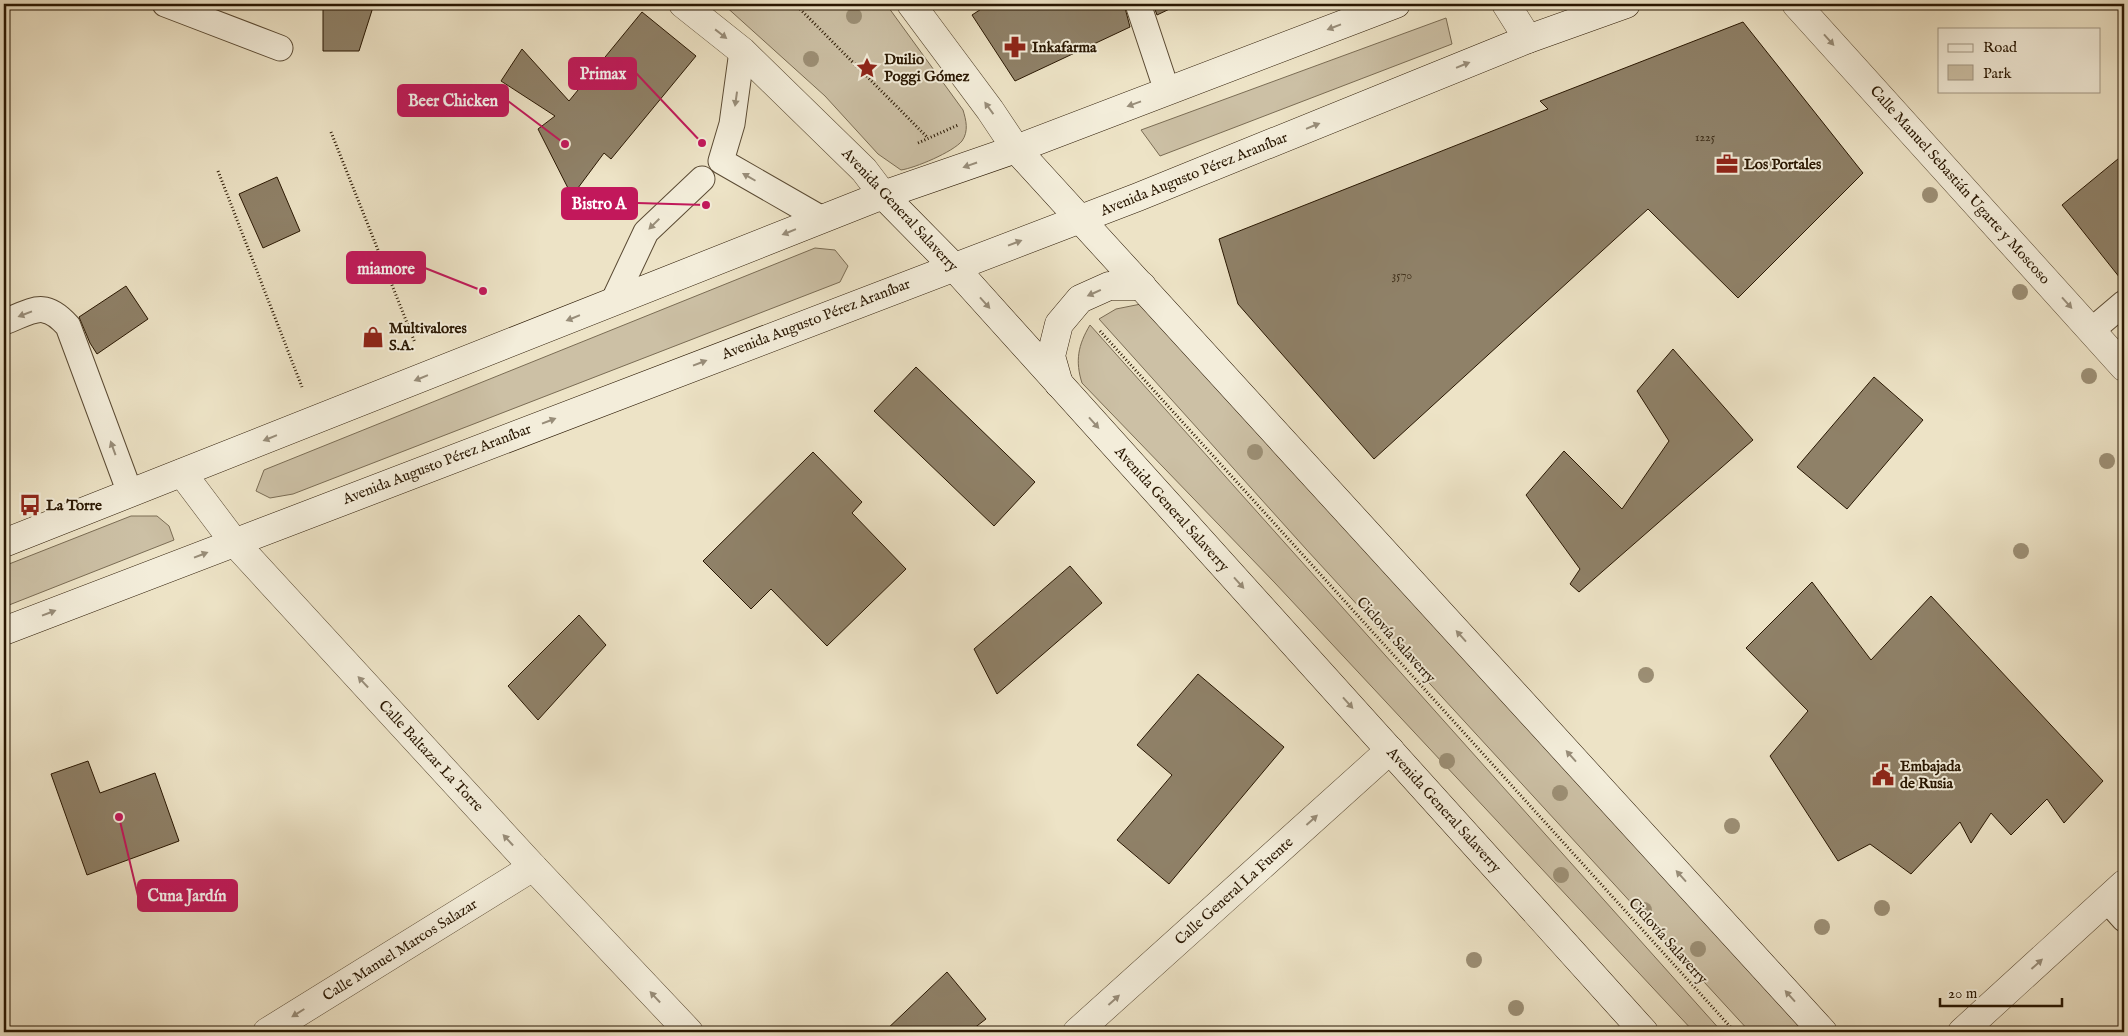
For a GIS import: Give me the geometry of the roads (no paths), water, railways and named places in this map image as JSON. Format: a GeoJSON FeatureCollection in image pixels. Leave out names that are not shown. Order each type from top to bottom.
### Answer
{"type":"FeatureCollection","features":[{"type":"Feature","properties":{"kind":"main road","name":"Avenida General Salaverry"},"geometry":{"type":"LineString","coordinates":[[683,4],[742,51],[864,170],[883,195],[953,266],[1644,1032]]}},
{"type":"Feature","properties":{"kind":"main road"},"geometry":{"type":"LineString","coordinates":[[911,4],[990,110],[1016,149],[1823,1032]]}},
{"type":"Feature","properties":{"kind":"main road"},"geometry":{"type":"LineString","coordinates":[[4,540],[182,473],[883,195],[1016,149],[1396,4]]}},
{"type":"Feature","properties":{"kind":"main road"},"geometry":{"type":"LineString","coordinates":[[1506,4],[1528,39]]}},
{"type":"Feature","properties":{"kind":"main road","name":"Avenida Augusto Pérez Araníbar"},"geometry":{"type":"LineString","coordinates":[[4,630],[953,266],[1138,197],[1528,39],[1626,4]]}},
{"type":"Feature","properties":{"kind":"main road","name":"Calle Manuel Sebastián Ugarte y Moscoso"},"geometry":{"type":"LineString","coordinates":[[1796,4],[2124,367]]}},
{"type":"Feature","properties":{"kind":"main road"},"geometry":{"type":"LineString","coordinates":[[1060,385],[1051,356],[1060,324],[1080,299],[1109,286],[1142,286]]}},
{"type":"Feature","properties":{"kind":"main road","name":"Calle Baltazar La Torre"},"geometry":{"type":"LineString","coordinates":[[182,473],[234,542],[533,867],[689,1032]]}},
{"type":"Feature","properties":{"kind":"main road","name":"Calle General La Fuente"},"geometry":{"type":"LineString","coordinates":[[1077,1032],[1390,750]]}},
{"type":"Feature","properties":{"kind":"main road","name":"Calle Manuel Marcos Salazar"},"geometry":{"type":"LineString","coordinates":[[267,1032],[533,867]]}},
{"type":"Feature","properties":{"kind":"main road"},"geometry":{"type":"LineString","coordinates":[[1962,1032],[2118,901]]}},
{"type":"Feature","properties":{"kind":"lane"},"geometry":{"type":"LineString","coordinates":[[164,4],[280,48]]}},
{"type":"Feature","properties":{"kind":"lane"},"geometry":{"type":"LineString","coordinates":[[1138,4],[1167,91]]}},
{"type":"Feature","properties":{"kind":"lane"},"geometry":{"type":"LineString","coordinates":[[742,51],[732,124],[721,162],[822,219]]}},
{"type":"Feature","properties":{"kind":"lane"},"geometry":{"type":"LineString","coordinates":[[613,302],[646,232],[702,178]]}},
{"type":"Feature","properties":{"kind":"lane"},"geometry":{"type":"LineString","coordinates":[[2092,331],[2124,303]]}},
{"type":"Feature","properties":{"kind":"lane"},"geometry":{"type":"LineString","coordinates":[[4,322],[40,308],[57,314],[68,326],[130,493]]}},
{"type":"Feature","properties":{"kind":"place","name":"Inkafarma"},"geometry":{"type":"Point","coordinates":[1015,47]}},
{"type":"Feature","properties":{"kind":"place","name":"Duilio Poggi Gómez"},"geometry":{"type":"Point","coordinates":[867,68]}},
{"type":"Feature","properties":{"kind":"place","name":"Primax"},"geometry":{"type":"Point","coordinates":[702,143]}},
{"type":"Feature","properties":{"kind":"place","name":"Beer Chicken"},"geometry":{"type":"Point","coordinates":[565,144]}},
{"type":"Feature","properties":{"kind":"place","name":"Los Portales"},"geometry":{"type":"Point","coordinates":[1727,164]}},
{"type":"Feature","properties":{"kind":"place","name":"Bistro A"},"geometry":{"type":"Point","coordinates":[706,205]}},
{"type":"Feature","properties":{"kind":"place","name":"miamore"},"geometry":{"type":"Point","coordinates":[483,291]}},
{"type":"Feature","properties":{"kind":"place","name":"Multivalores S.A."},"geometry":{"type":"Point","coordinates":[373,337]}},
{"type":"Feature","properties":{"kind":"place","name":"La Torre"},"geometry":{"type":"Point","coordinates":[30,505]}},
{"type":"Feature","properties":{"kind":"place","name":"Embajada de Rusia"},"geometry":{"type":"Point","coordinates":[1883,775]}},
{"type":"Feature","properties":{"kind":"place","name":"Cuna Jardín"},"geometry":{"type":"Point","coordinates":[119,817]}}]}
